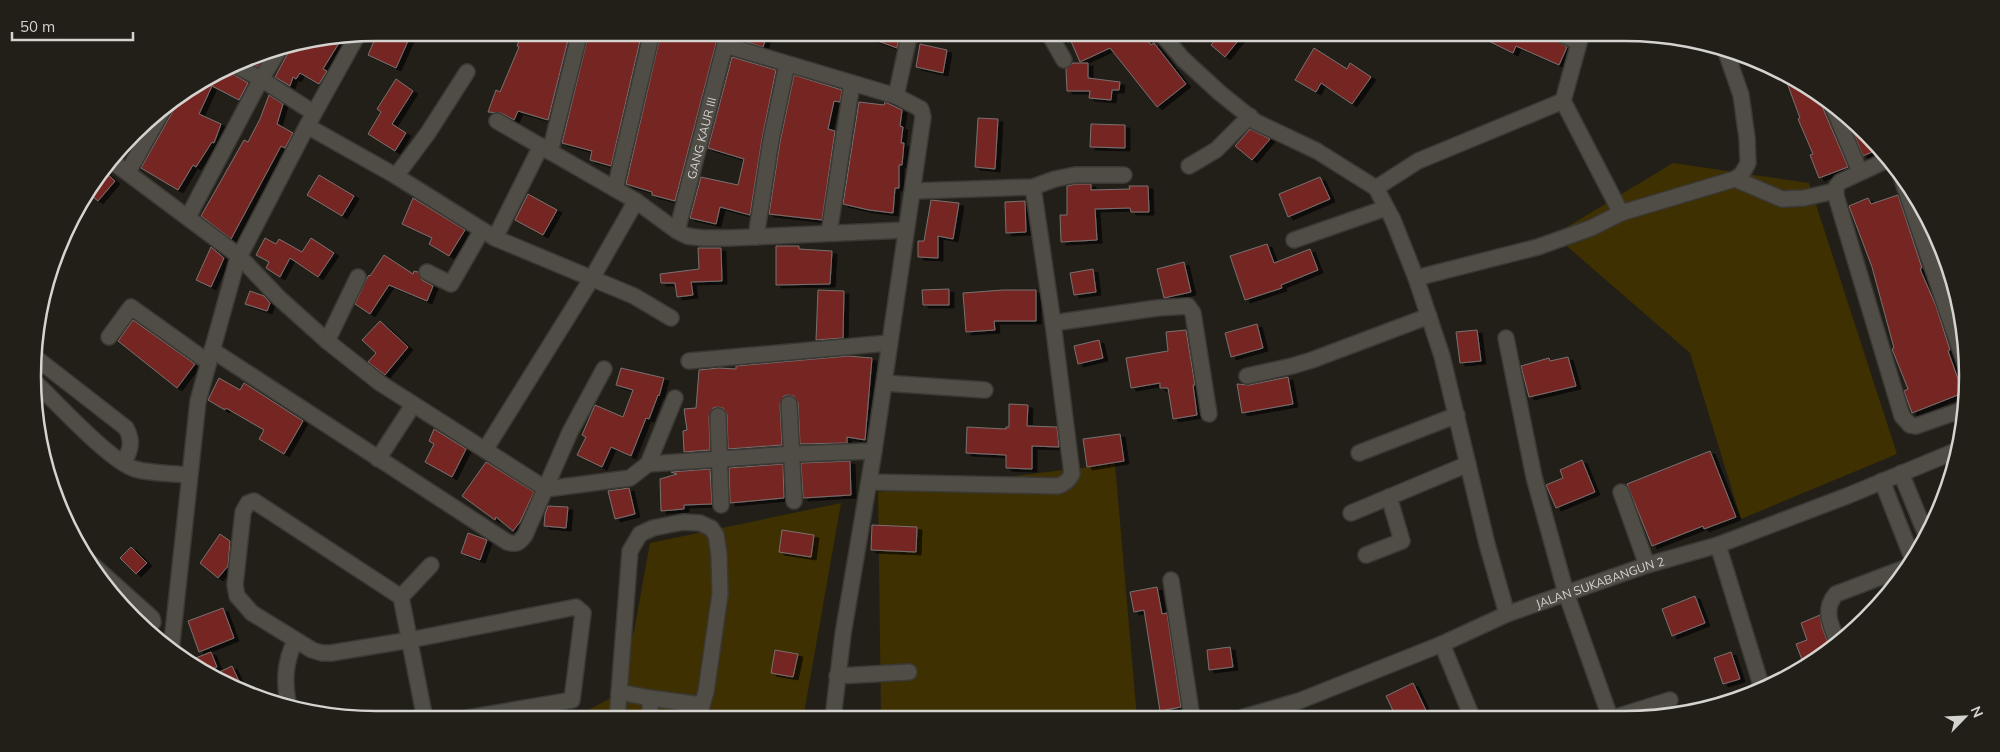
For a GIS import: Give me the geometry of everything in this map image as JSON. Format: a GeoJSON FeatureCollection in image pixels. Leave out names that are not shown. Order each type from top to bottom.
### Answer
{"type":"FeatureCollection","features":[{"type":"Feature","properties":{"kind":"street"},"geometry":{"type":"LineString","coordinates":[[495,238],[546,149],[577,41]]}},
{"type":"Feature","properties":{"kind":"street"},"geometry":{"type":"LineString","coordinates":[[615,188],[650,41]]}},
{"type":"Feature","properties":{"kind":"street","name":"GANG KAUR III"},"geometry":{"type":"LineString","coordinates":[[677,231],[726,41]]}},
{"type":"Feature","properties":{"kind":"street"},"geometry":{"type":"LineString","coordinates":[[732,41],[787,64],[896,96],[921,109],[923,114],[874,451],[837,676],[834,711]]}},
{"type":"Feature","properties":{"kind":"street"},"geometry":{"type":"LineString","coordinates":[[896,96],[908,41]]}},
{"type":"Feature","properties":{"kind":"street"},"geometry":{"type":"LineString","coordinates":[[1053,41],[1064,60]]}},
{"type":"Feature","properties":{"kind":"street"},"geometry":{"type":"LineString","coordinates":[[1168,41],[1183,59],[1220,93],[1256,122],[1317,151],[1376,188],[1416,278],[1442,356],[1507,614]]}},
{"type":"Feature","properties":{"kind":"street"},"geometry":{"type":"LineString","coordinates":[[1579,41],[1563,101],[1621,213]]}},
{"type":"Feature","properties":{"kind":"street"},"geometry":{"type":"LineString","coordinates":[[172,642],[198,401],[239,256],[310,119],[354,42]]}},
{"type":"Feature","properties":{"kind":"street"},"geometry":{"type":"LineString","coordinates":[[188,217],[274,57]]}},
{"type":"Feature","properties":{"kind":"street"},"geometry":{"type":"LineString","coordinates":[[1416,278],[1538,247],[1590,228],[1621,213],[1736,179],[1748,163],[1748,152],[1741,95],[1728,58]]}},
{"type":"Feature","properties":{"kind":"street"},"geometry":{"type":"LineString","coordinates":[[756,236],[787,64]]}},
{"type":"Feature","properties":{"kind":"street"},"geometry":{"type":"LineString","coordinates":[[244,69],[261,79],[310,119],[495,238],[634,296],[671,318]]}},
{"type":"Feature","properties":{"kind":"street"},"geometry":{"type":"LineString","coordinates":[[396,176],[428,133],[467,72]]}},
{"type":"Feature","properties":{"kind":"street"},"geometry":{"type":"LineString","coordinates":[[829,233],[852,83]]}},
{"type":"Feature","properties":{"kind":"street"},"geometry":{"type":"LineString","coordinates":[[1376,188],[1418,161],[1563,101]]}},
{"type":"Feature","properties":{"kind":"street"},"geometry":{"type":"LineString","coordinates":[[1188,166],[1216,150],[1250,116]]}},
{"type":"Feature","properties":{"kind":"street"},"geometry":{"type":"LineString","coordinates":[[1838,118],[1860,172]]}},
{"type":"Feature","properties":{"kind":"street"},"geometry":{"type":"LineString","coordinates":[[497,121],[615,188],[687,236],[702,238],[906,230]]}},
{"type":"Feature","properties":{"kind":"street"},"geometry":{"type":"LineString","coordinates":[[128,172],[155,124]]}},
{"type":"Feature","properties":{"kind":"street"},"geometry":{"type":"LineString","coordinates":[[1882,162],[1840,182],[1835,192],[1894,389],[1905,422],[1910,426],[1916,426],[1957,412]]}},
{"type":"Feature","properties":{"kind":"street"},"geometry":{"type":"LineString","coordinates":[[116,164],[239,256],[279,298],[327,341],[380,383],[546,489],[630,478],[648,464],[675,398]]}},
{"type":"Feature","properties":{"kind":"street"},"geometry":{"type":"LineString","coordinates":[[913,191],[1033,187],[1055,179],[1075,175],[1124,175]]}},
{"type":"Feature","properties":{"kind":"street"},"geometry":{"type":"LineString","coordinates":[[1736,179],[1782,199],[1804,198],[1835,192]]}},
{"type":"Feature","properties":{"kind":"street"},"geometry":{"type":"LineString","coordinates":[[868,482],[1058,486],[1065,483],[1072,474],[1053,323],[1033,187]]}},
{"type":"Feature","properties":{"kind":"street"},"geometry":{"type":"LineString","coordinates":[[485,450],[592,278],[636,201]]}},
{"type":"Feature","properties":{"kind":"street"},"geometry":{"type":"LineString","coordinates":[[1910,203],[1957,338]]}},
{"type":"Feature","properties":{"kind":"street"},"geometry":{"type":"LineString","coordinates":[[1294,240],[1386,208]]}},
{"type":"Feature","properties":{"kind":"street"},"geometry":{"type":"LineString","coordinates":[[427,272],[451,284],[482,230]]}},
{"type":"Feature","properties":{"kind":"street"},"geometry":{"type":"LineString","coordinates":[[327,341],[358,277]]}},
{"type":"Feature","properties":{"kind":"street"},"geometry":{"type":"LineString","coordinates":[[1053,323],[1157,308],[1188,306],[1193,313],[1210,414]]}},
{"type":"Feature","properties":{"kind":"street"},"geometry":{"type":"LineString","coordinates":[[109,337],[132,307],[378,459],[507,542],[514,544],[519,543],[525,534],[570,432],[604,369]]}},
{"type":"Feature","properties":{"kind":"street"},"geometry":{"type":"LineString","coordinates":[[1247,376],[1305,362],[1429,316]]}},
{"type":"Feature","properties":{"kind":"street"},"geometry":{"type":"LineString","coordinates":[[1506,338],[1534,478],[1566,594],[1608,711]]}},
{"type":"Feature","properties":{"kind":"street"},"geometry":{"type":"LineString","coordinates":[[689,361],[889,343]]}},
{"type":"Feature","properties":{"kind":"street"},"geometry":{"type":"LineString","coordinates":[[42,362],[126,428],[132,441],[124,462]]}},
{"type":"Feature","properties":{"kind":"street"},"geometry":{"type":"LineString","coordinates":[[884,383],[985,390]]}},
{"type":"Feature","properties":{"kind":"street"},"geometry":{"type":"LineString","coordinates":[[42,388],[109,452],[134,469],[146,472],[189,475]]}},
{"type":"Feature","properties":{"kind":"street"},"geometry":{"type":"LineString","coordinates":[[378,459],[413,404]]}},
{"type":"Feature","properties":{"kind":"street"},"geometry":{"type":"LineString","coordinates":[[790,404],[794,501]]}},
{"type":"Feature","properties":{"kind":"street"},"geometry":{"type":"LineString","coordinates":[[718,416],[721,505]]}},
{"type":"Feature","properties":{"kind":"street"},"geometry":{"type":"LineString","coordinates":[[1359,452],[1456,416]]}},
{"type":"Feature","properties":{"kind":"street"},"geometry":{"type":"LineString","coordinates":[[648,464],[793,454],[874,451]]}},
{"type":"Feature","properties":{"kind":"street","name":"JALAN SUKABANGUN 2"},"geometry":{"type":"LineString","coordinates":[[1267,711],[1299,701],[1442,644],[1507,614],[1646,565],[1718,544],[1949,454]]}},
{"type":"Feature","properties":{"kind":"street"},"geometry":{"type":"LineString","coordinates":[[1350,513],[1468,464]]}},
{"type":"Feature","properties":{"kind":"street"},"geometry":{"type":"LineString","coordinates":[[1901,473],[1923,526]]}},
{"type":"Feature","properties":{"kind":"street"},"geometry":{"type":"LineString","coordinates":[[1882,481],[1909,550]]}},
{"type":"Feature","properties":{"kind":"street"},"geometry":{"type":"LineString","coordinates":[[1621,492],[1646,565]]}},
{"type":"Feature","properties":{"kind":"street"},"geometry":{"type":"LineString","coordinates":[[1366,555],[1402,541],[1389,497]]}},
{"type":"Feature","properties":{"kind":"street"},"geometry":{"type":"LineString","coordinates":[[423,711],[410,640],[401,598],[254,501],[250,502],[242,514],[235,585],[237,596],[252,613],[312,650],[322,653],[410,640],[576,607],[580,609],[583,613],[571,701],[510,711]]}},
{"type":"Feature","properties":{"kind":"street"},"geometry":{"type":"LineString","coordinates":[[618,711],[630,551],[640,534],[653,528],[683,522],[700,522],[711,528],[716,534],[720,584],[706,692],[700,711]]}},
{"type":"Feature","properties":{"kind":"street"},"geometry":{"type":"LineString","coordinates":[[1718,544],[1760,681]]}},
{"type":"Feature","properties":{"kind":"street"},"geometry":{"type":"LineString","coordinates":[[401,598],[431,565]]}},
{"type":"Feature","properties":{"kind":"street"},"geometry":{"type":"LineString","coordinates":[[1835,636],[1829,620],[1828,610],[1830,601],[1836,594],[1896,571]]}},
{"type":"Feature","properties":{"kind":"street"},"geometry":{"type":"LineString","coordinates":[[110,580],[152,618],[153,622],[151,624]]}},
{"type":"Feature","properties":{"kind":"street"},"geometry":{"type":"LineString","coordinates":[[1171,580],[1191,711]]}},
{"type":"Feature","properties":{"kind":"street"},"geometry":{"type":"LineString","coordinates":[[288,699],[286,668],[288,655],[295,641]]}},
{"type":"Feature","properties":{"kind":"street"},"geometry":{"type":"LineString","coordinates":[[1442,644],[1470,711]]}},
{"type":"Feature","properties":{"kind":"street"},"geometry":{"type":"LineString","coordinates":[[837,676],[909,672]]}},
{"type":"Feature","properties":{"kind":"street"},"geometry":{"type":"LineString","coordinates":[[619,692],[702,705]]}},
{"type":"Feature","properties":{"kind":"street"},"geometry":{"type":"LineString","coordinates":[[650,698],[650,711]]}},
{"type":"Feature","properties":{"kind":"street"},"geometry":{"type":"LineString","coordinates":[[1637,710],[1670,700]]}},
{"type":"Feature","properties":{"kind":"shaded area"},"geometry":{"type":"Polygon","coordinates":[[[1673,163],[1809,183],[1897,454],[1741,519],[1690,353],[1554,235],[1673,163]]]}},
{"type":"Feature","properties":{"kind":"shaded area"},"geometry":{"type":"Polygon","coordinates":[[[1115,464],[1136,711],[881,711],[878,492],[1115,464]]]}},
{"type":"Feature","properties":{"kind":"shaded area"},"geometry":{"type":"Polygon","coordinates":[[[841,503],[804,711],[586,711],[613,697],[634,631],[650,543],[841,503]]]}},
{"type":"Feature","properties":{"kind":"building"},"geometry":{"type":"Polygon","coordinates":[[[374,41],[408,41],[396,68],[368,55],[374,41]]]}},
{"type":"Feature","properties":{"kind":"building"},"geometry":{"type":"Polygon","coordinates":[[[519,41],[568,41],[548,120],[518,111],[514,120],[501,113],[488,112],[496,90],[500,92],[519,47],[517,46],[519,41]]]}},
{"type":"Feature","properties":{"kind":"building"},"geometry":{"type":"Polygon","coordinates":[[[587,41],[640,41],[611,166],[590,160],[592,151],[562,143],[587,41]]]}},
{"type":"Feature","properties":{"kind":"building"},"geometry":{"type":"Polygon","coordinates":[[[659,41],[717,41],[675,201],[652,195],[652,192],[626,184],[659,41]]]}},
{"type":"Feature","properties":{"kind":"building"},"geometry":{"type":"Polygon","coordinates":[[[744,41],[765,41],[763,47],[744,41]]]}},
{"type":"Feature","properties":{"kind":"building"},"geometry":{"type":"Polygon","coordinates":[[[878,41],[898,41],[897,48],[878,41]]]}},
{"type":"Feature","properties":{"kind":"building"},"geometry":{"type":"Polygon","coordinates":[[[1071,41],[1148,41],[1151,45],[1154,43],[1186,84],[1157,107],[1110,48],[1080,62],[1071,41]]]}},
{"type":"Feature","properties":{"kind":"building"},"geometry":{"type":"Polygon","coordinates":[[[1214,41],[1238,41],[1225,57],[1211,45],[1214,41]]]}},
{"type":"Feature","properties":{"kind":"building"},"geometry":{"type":"Polygon","coordinates":[[[1488,41],[1557,41],[1567,47],[1559,65],[1516,46],[1513,53],[1488,41]]]}},
{"type":"Feature","properties":{"kind":"building"},"geometry":{"type":"Polygon","coordinates":[[[339,43],[323,69],[327,71],[319,84],[300,73],[296,79],[293,77],[290,86],[275,77],[288,53],[339,43]]]}},
{"type":"Feature","properties":{"kind":"building"},"geometry":{"type":"Polygon","coordinates":[[[920,44],[947,50],[943,73],[916,67],[920,44]]]}},
{"type":"Feature","properties":{"kind":"building"},"geometry":{"type":"Polygon","coordinates":[[[1314,48],[1347,69],[1350,63],[1371,77],[1352,104],[1321,83],[1316,92],[1295,80],[1314,48]]]}},
{"type":"Feature","properties":{"kind":"building"},"geometry":{"type":"Polygon","coordinates":[[[732,57],[776,70],[762,139],[750,215],[720,207],[716,224],[690,218],[701,177],[738,185],[744,159],[708,148],[732,57]]]}},
{"type":"Feature","properties":{"kind":"building"},"geometry":{"type":"Polygon","coordinates":[[[1073,63],[1088,63],[1088,78],[1120,82],[1119,90],[1112,90],[1111,100],[1089,98],[1090,91],[1067,91],[1066,69],[1073,63]]]}},
{"type":"Feature","properties":{"kind":"building"},"geometry":{"type":"Polygon","coordinates":[[[233,74],[248,83],[239,100],[212,86],[199,114],[221,124],[214,143],[212,142],[196,167],[193,165],[178,190],[141,168],[173,111],[209,86],[233,74]]]}},
{"type":"Feature","properties":{"kind":"building"},"geometry":{"type":"Polygon","coordinates":[[[794,75],[842,90],[840,102],[834,101],[828,129],[835,131],[822,220],[769,214],[780,142],[794,75]]]}},
{"type":"Feature","properties":{"kind":"building"},"geometry":{"type":"Polygon","coordinates":[[[396,79],[413,91],[392,124],[406,133],[395,151],[368,134],[381,112],[377,109],[396,79]]]}},
{"type":"Feature","properties":{"kind":"building"},"geometry":{"type":"Polygon","coordinates":[[[1787,84],[1822,106],[1848,167],[1819,178],[1810,155],[1813,154],[1798,119],[1800,118],[1787,84]]]}},
{"type":"Feature","properties":{"kind":"building"},"geometry":{"type":"Polygon","coordinates":[[[269,95],[283,104],[277,124],[293,133],[285,148],[281,146],[231,239],[201,216],[244,140],[248,142],[260,119],[269,95]]]}},
{"type":"Feature","properties":{"kind":"building"},"geometry":{"type":"Polygon","coordinates":[[[859,102],[884,105],[885,102],[902,110],[900,126],[903,127],[901,143],[904,143],[902,165],[899,165],[899,188],[895,188],[893,213],[843,204],[859,102]]]}},
{"type":"Feature","properties":{"kind":"building"},"geometry":{"type":"Polygon","coordinates":[[[978,118],[998,119],[995,169],[975,167],[978,118]]]}},
{"type":"Feature","properties":{"kind":"building"},"geometry":{"type":"Polygon","coordinates":[[[1091,124],[1125,125],[1125,148],[1090,147],[1091,124]]]}},
{"type":"Feature","properties":{"kind":"building"},"geometry":{"type":"Polygon","coordinates":[[[1250,129],[1270,139],[1252,160],[1235,146],[1250,129]]]}},
{"type":"Feature","properties":{"kind":"building"},"geometry":{"type":"Polygon","coordinates":[[[1853,131],[1873,152],[1863,156],[1853,131]]]}},
{"type":"Feature","properties":{"kind":"building"},"geometry":{"type":"Polygon","coordinates":[[[108,175],[115,181],[98,201],[93,197],[108,175]]]}},
{"type":"Feature","properties":{"kind":"building"},"geometry":{"type":"Polygon","coordinates":[[[319,175],[354,196],[342,216],[307,195],[319,175]]]}},
{"type":"Feature","properties":{"kind":"building"},"geometry":{"type":"Polygon","coordinates":[[[1320,177],[1330,199],[1288,217],[1279,194],[1320,177]]]}},
{"type":"Feature","properties":{"kind":"building"},"geometry":{"type":"Polygon","coordinates":[[[1091,184],[1091,190],[1130,189],[1129,186],[1148,186],[1149,212],[1131,212],[1130,208],[1095,209],[1097,240],[1061,242],[1060,215],[1067,215],[1067,186],[1091,184]]]}},
{"type":"Feature","properties":{"kind":"building"},"geometry":{"type":"Polygon","coordinates":[[[528,194],[557,210],[543,235],[515,220],[528,194]]]}},
{"type":"Feature","properties":{"kind":"building"},"geometry":{"type":"Polygon","coordinates":[[[1898,195],[1922,268],[1920,269],[1936,306],[1950,350],[1948,351],[1959,381],[1958,395],[1912,413],[1904,391],[1908,389],[1892,349],[1894,348],[1872,267],[1849,206],[1868,198],[1871,204],[1898,195]]]}},
{"type":"Feature","properties":{"kind":"building"},"geometry":{"type":"Polygon","coordinates":[[[413,198],[465,230],[449,256],[429,244],[432,238],[402,224],[413,198]]]}},
{"type":"Feature","properties":{"kind":"building"},"geometry":{"type":"Polygon","coordinates":[[[931,200],[959,203],[953,239],[938,236],[938,258],[918,257],[918,241],[924,241],[931,200]]]}},
{"type":"Feature","properties":{"kind":"building"},"geometry":{"type":"Polygon","coordinates":[[[1025,201],[1026,232],[1006,233],[1005,202],[1025,201]]]}},
{"type":"Feature","properties":{"kind":"building"},"geometry":{"type":"Polygon","coordinates":[[[265,238],[276,244],[279,239],[302,252],[311,238],[334,253],[318,277],[290,258],[280,277],[266,268],[269,262],[256,255],[265,238]]]}},
{"type":"Feature","properties":{"kind":"building"},"geometry":{"type":"Polygon","coordinates":[[[1267,244],[1274,263],[1310,249],[1318,270],[1281,285],[1282,288],[1245,300],[1230,256],[1267,244]]]}},
{"type":"Feature","properties":{"kind":"building"},"geometry":{"type":"Polygon","coordinates":[[[776,246],[799,246],[799,249],[832,251],[830,284],[776,285],[776,246]]]}},
{"type":"Feature","properties":{"kind":"building"},"geometry":{"type":"Polygon","coordinates":[[[211,247],[224,258],[211,287],[196,280],[211,247]]]}},
{"type":"Feature","properties":{"kind":"building"},"geometry":{"type":"Polygon","coordinates":[[[698,248],[721,248],[722,281],[691,282],[693,295],[677,297],[675,283],[661,283],[660,274],[699,269],[698,248]]]}},
{"type":"Feature","properties":{"kind":"building"},"geometry":{"type":"Polygon","coordinates":[[[384,255],[413,274],[414,271],[418,272],[422,280],[433,286],[427,301],[389,285],[370,314],[355,304],[367,278],[384,255]]]}},
{"type":"Feature","properties":{"kind":"building"},"geometry":{"type":"Polygon","coordinates":[[[1184,262],[1191,292],[1164,298],[1157,269],[1184,262]]]}},
{"type":"Feature","properties":{"kind":"building"},"geometry":{"type":"Polygon","coordinates":[[[1093,269],[1096,292],[1074,295],[1070,273],[1093,269]]]}},
{"type":"Feature","properties":{"kind":"building"},"geometry":{"type":"Polygon","coordinates":[[[949,289],[949,305],[923,305],[922,290],[949,289]]]}},
{"type":"Feature","properties":{"kind":"building"},"geometry":{"type":"Polygon","coordinates":[[[818,290],[844,291],[843,338],[816,340],[818,290]]]}},
{"type":"Feature","properties":{"kind":"building"},"geometry":{"type":"Polygon","coordinates":[[[1036,290],[1036,321],[994,321],[995,330],[966,332],[963,293],[1036,290]]]}},
{"type":"Feature","properties":{"kind":"building"},"geometry":{"type":"Polygon","coordinates":[[[250,291],[264,296],[270,303],[267,311],[245,304],[250,291]]]}},
{"type":"Feature","properties":{"kind":"building"},"geometry":{"type":"Polygon","coordinates":[[[133,320],[195,364],[177,388],[118,341],[133,320]]]}},
{"type":"Feature","properties":{"kind":"building"},"geometry":{"type":"Polygon","coordinates":[[[380,321],[408,347],[385,375],[368,362],[376,353],[362,340],[380,321]]]}},
{"type":"Feature","properties":{"kind":"building"},"geometry":{"type":"Polygon","coordinates":[[[1257,324],[1263,348],[1231,357],[1225,333],[1257,324]]]}},
{"type":"Feature","properties":{"kind":"building"},"geometry":{"type":"Polygon","coordinates":[[[1186,330],[1195,385],[1193,385],[1197,415],[1173,419],[1168,388],[1160,388],[1160,383],[1131,388],[1126,358],[1168,351],[1166,332],[1186,330]]]}},
{"type":"Feature","properties":{"kind":"building"},"geometry":{"type":"Polygon","coordinates":[[[1477,330],[1481,361],[1460,363],[1456,332],[1477,330]]]}},
{"type":"Feature","properties":{"kind":"building"},"geometry":{"type":"Polygon","coordinates":[[[1099,340],[1103,358],[1078,364],[1074,346],[1099,340]]]}},
{"type":"Feature","properties":{"kind":"building"},"geometry":{"type":"Polygon","coordinates":[[[848,356],[872,358],[865,440],[847,437],[847,443],[800,444],[798,403],[794,396],[788,395],[784,396],[780,404],[782,445],[728,449],[727,415],[723,408],[717,407],[713,408],[709,416],[710,450],[684,452],[683,431],[687,430],[684,409],[696,408],[699,370],[736,369],[736,366],[848,356]]]}},
{"type":"Feature","properties":{"kind":"building"},"geometry":{"type":"Polygon","coordinates":[[[1568,357],[1576,386],[1529,397],[1521,366],[1549,358],[1550,361],[1568,357]]]}},
{"type":"Feature","properties":{"kind":"building"},"geometry":{"type":"Polygon","coordinates":[[[621,368],[664,378],[659,396],[649,419],[646,418],[631,456],[611,447],[602,467],[577,455],[586,437],[582,435],[595,405],[623,417],[633,390],[616,385],[621,368]]]}},
{"type":"Feature","properties":{"kind":"building"},"geometry":{"type":"Polygon","coordinates":[[[1288,377],[1293,404],[1242,413],[1237,384],[1249,385],[1288,377]]]}},
{"type":"Feature","properties":{"kind":"building"},"geometry":{"type":"Polygon","coordinates":[[[219,378],[240,390],[244,383],[303,421],[284,454],[259,439],[264,430],[208,400],[219,378]]]}},
{"type":"Feature","properties":{"kind":"building"},"geometry":{"type":"Polygon","coordinates":[[[1009,404],[1028,405],[1027,426],[1057,427],[1059,447],[1032,446],[1032,469],[1006,468],[1006,455],[966,453],[967,427],[1006,429],[1006,427],[1009,427],[1009,404]]]}},
{"type":"Feature","properties":{"kind":"building"},"geometry":{"type":"Polygon","coordinates":[[[434,429],[466,449],[452,477],[425,462],[434,444],[429,441],[434,429]]]}},
{"type":"Feature","properties":{"kind":"building"},"geometry":{"type":"Polygon","coordinates":[[[1120,434],[1124,461],[1087,467],[1083,439],[1120,434]]]}},
{"type":"Feature","properties":{"kind":"building"},"geometry":{"type":"Polygon","coordinates":[[[1710,451],[1736,517],[1704,529],[1703,526],[1652,546],[1627,484],[1710,451]]]}},
{"type":"Feature","properties":{"kind":"building"},"geometry":{"type":"Polygon","coordinates":[[[1582,460],[1595,492],[1556,508],[1546,485],[1563,478],[1560,470],[1582,460]]]}},
{"type":"Feature","properties":{"kind":"building"},"geometry":{"type":"Polygon","coordinates":[[[850,461],[851,495],[803,498],[801,463],[850,461]]]}},
{"type":"Feature","properties":{"kind":"building"},"geometry":{"type":"Polygon","coordinates":[[[486,462],[534,492],[520,522],[513,531],[496,517],[495,520],[462,496],[486,462]]]}},
{"type":"Feature","properties":{"kind":"building"},"geometry":{"type":"Polygon","coordinates":[[[783,464],[784,498],[730,503],[729,468],[783,464]]]}},
{"type":"Feature","properties":{"kind":"building"},"geometry":{"type":"Polygon","coordinates":[[[710,469],[712,504],[684,505],[684,509],[661,511],[660,479],[677,474],[671,472],[710,469]]]}},
{"type":"Feature","properties":{"kind":"building"},"geometry":{"type":"Polygon","coordinates":[[[629,488],[635,514],[615,519],[608,491],[629,488]]]}},
{"type":"Feature","properties":{"kind":"building"},"geometry":{"type":"Polygon","coordinates":[[[548,506],[568,507],[566,528],[544,526],[548,506]]]}},
{"type":"Feature","properties":{"kind":"building"},"geometry":{"type":"Polygon","coordinates":[[[872,525],[917,527],[916,552],[871,550],[872,525]]]}},
{"type":"Feature","properties":{"kind":"building"},"geometry":{"type":"Polygon","coordinates":[[[782,530],[814,535],[811,557],[779,552],[782,530]]]}},
{"type":"Feature","properties":{"kind":"building"},"geometry":{"type":"Polygon","coordinates":[[[468,533],[487,540],[480,560],[461,553],[468,533]]]}},
{"type":"Feature","properties":{"kind":"building"},"geometry":{"type":"Polygon","coordinates":[[[220,534],[230,541],[228,566],[218,578],[200,563],[220,534]]]}},
{"type":"Feature","properties":{"kind":"building"},"geometry":{"type":"Polygon","coordinates":[[[131,547],[147,563],[136,574],[120,558],[131,547]]]}},
{"type":"Feature","properties":{"kind":"building"},"geometry":{"type":"Polygon","coordinates":[[[1157,587],[1162,614],[1167,613],[1181,707],[1160,711],[1144,610],[1134,612],[1130,592],[1157,587]]]}},
{"type":"Feature","properties":{"kind":"building"},"geometry":{"type":"Polygon","coordinates":[[[1695,596],[1705,623],[1672,636],[1662,609],[1695,596]]]}},
{"type":"Feature","properties":{"kind":"building"},"geometry":{"type":"Polygon","coordinates":[[[223,608],[234,638],[199,652],[188,621],[223,608]]]}},
{"type":"Feature","properties":{"kind":"building"},"geometry":{"type":"Polygon","coordinates":[[[1820,615],[1828,642],[1802,659],[1796,644],[1807,640],[1801,623],[1820,615]]]}},
{"type":"Feature","properties":{"kind":"building"},"geometry":{"type":"Polygon","coordinates":[[[1230,647],[1233,667],[1209,670],[1207,650],[1230,647]]]}},
{"type":"Feature","properties":{"kind":"building"},"geometry":{"type":"Polygon","coordinates":[[[775,650],[798,654],[793,677],[771,673],[775,650]]]}},
{"type":"Feature","properties":{"kind":"building"},"geometry":{"type":"Polygon","coordinates":[[[211,652],[217,667],[214,668],[196,658],[211,652]]]}},
{"type":"Feature","properties":{"kind":"building"},"geometry":{"type":"Polygon","coordinates":[[[1731,652],[1740,679],[1723,684],[1714,658],[1731,652]]]}},
{"type":"Feature","properties":{"kind":"building"},"geometry":{"type":"Polygon","coordinates":[[[232,666],[239,681],[228,676],[220,672],[232,666]]]}},
{"type":"Feature","properties":{"kind":"building"},"geometry":{"type":"Polygon","coordinates":[[[1413,683],[1426,711],[1393,711],[1386,696],[1413,683]]]}}]}
